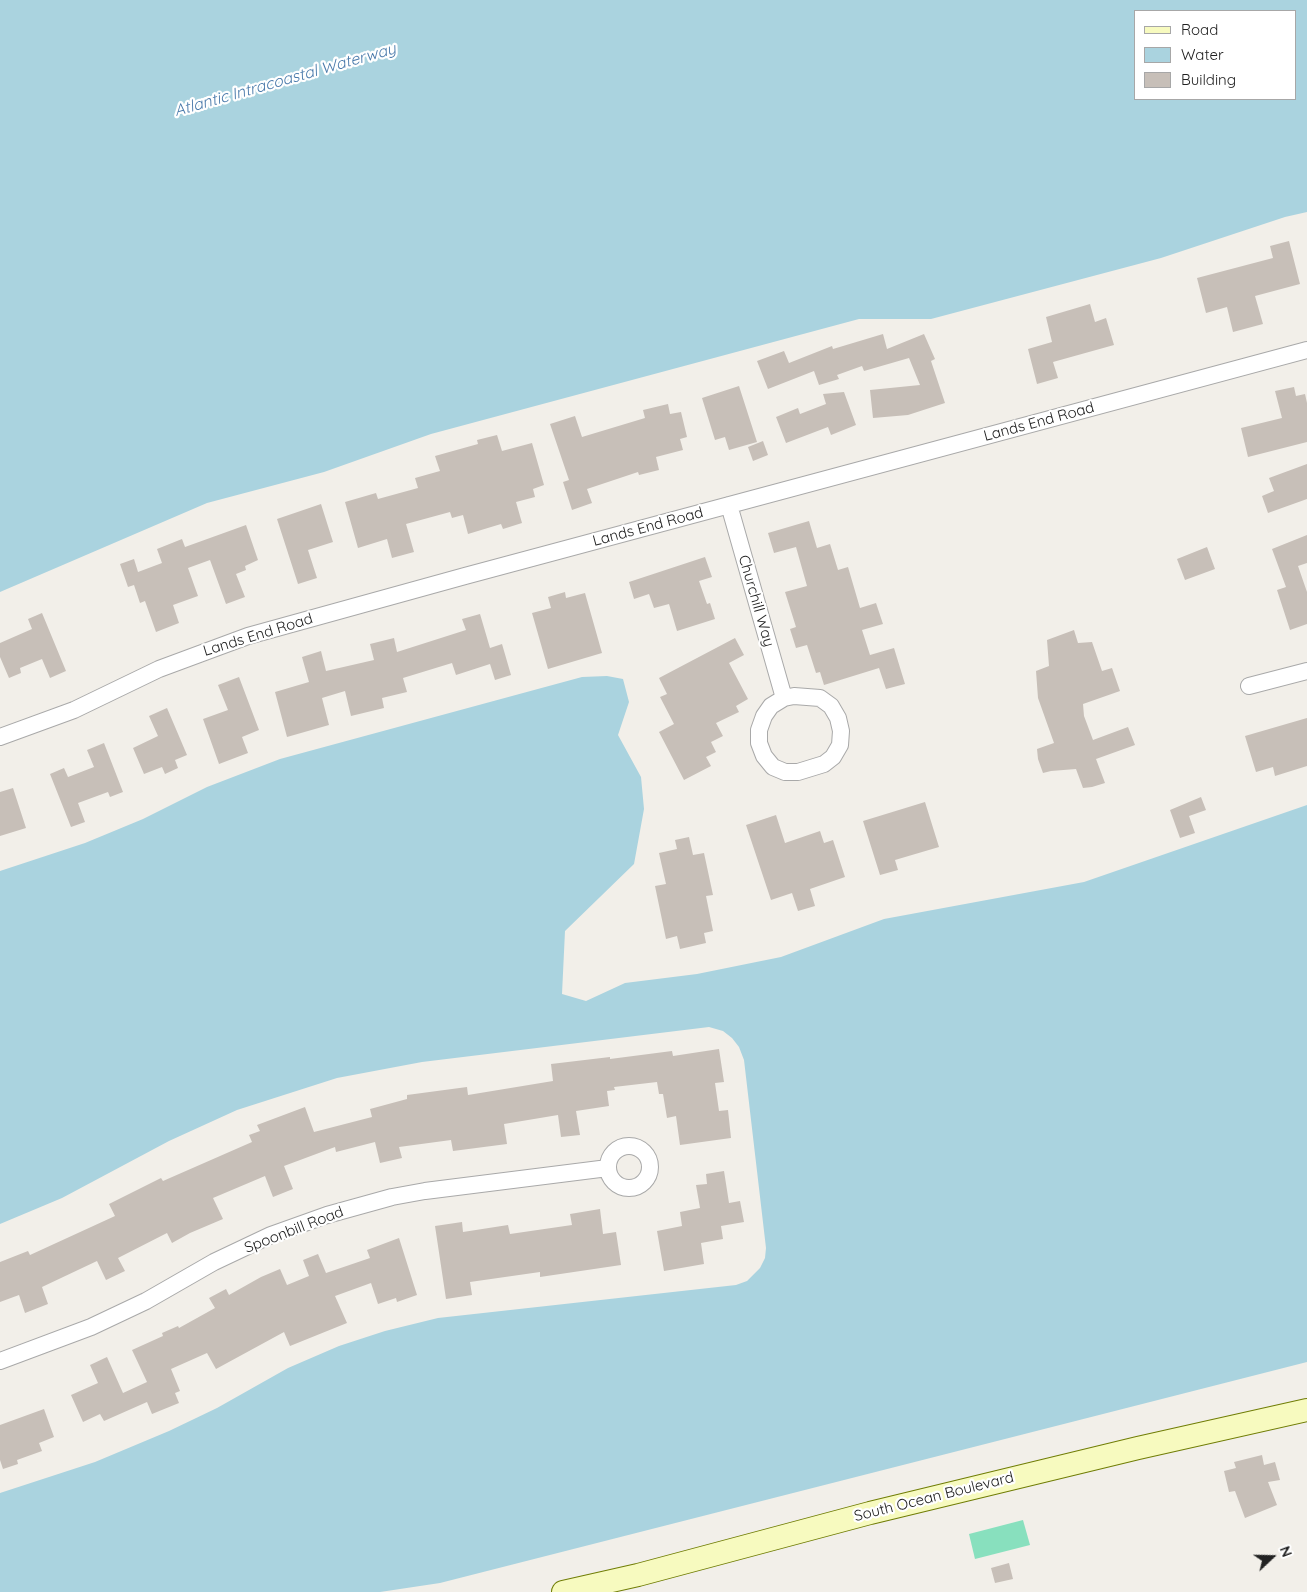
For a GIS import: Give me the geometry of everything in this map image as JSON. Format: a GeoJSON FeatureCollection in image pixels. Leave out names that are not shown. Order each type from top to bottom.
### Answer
{"type":"FeatureCollection","features":[{"type":"Feature","properties":{"kind":"main road","name":"South Ocean Boulevard"},"geometry":{"type":"LineString","coordinates":[[563,1592],[638,1575],[870,1513],[1147,1446],[1307,1410]]}},
{"type":"Feature","properties":{"kind":"street","name":"Lands End Road"},"geometry":{"type":"LineString","coordinates":[[0,737],[74,710],[159,669],[248,636],[1307,350]]}},
{"type":"Feature","properties":{"kind":"street","name":"Churchill Way"},"geometry":{"type":"LineString","coordinates":[[729,505],[784,698]]}},
{"type":"Feature","properties":{"kind":"street"},"geometry":{"type":"LineString","coordinates":[[1249,686],[1307,671]]}},
{"type":"Feature","properties":{"kind":"street"},"geometry":{"type":"LineString","coordinates":[[794,696],[820,698],[831,706],[838,718],[841,731],[840,745],[833,757],[824,764],[798,772],[785,772],[773,767],[764,756],[760,743],[760,730],[764,716],[771,706],[784,698],[794,696]]}},
{"type":"Feature","properties":{"kind":"street","name":"Spoonbill Road"},"geometry":{"type":"LineString","coordinates":[[0,1360],[91,1327],[146,1301],[214,1262],[262,1239],[328,1214],[392,1197],[425,1191],[608,1168]]}},
{"type":"Feature","properties":{"kind":"green space"},"geometry":{"type":"Polygon","coordinates":[[[1023,1520],[1030,1545],[975,1559],[969,1534],[1023,1520]]]}},
{"type":"Feature","properties":{"kind":"water","name":"Atlantic Intracoastal Waterway"},"geometry":{"type":"Polygon","coordinates":[[[0,0],[1307,0],[1307,212],[1285,217],[1161,258],[931,319],[859,319],[431,434],[324,472],[207,503],[0,592],[0,0]]]}},
{"type":"Feature","properties":{"kind":"water"},"geometry":{"type":"Polygon","coordinates":[[[607,676],[623,679],[629,702],[618,735],[641,777],[644,809],[634,864],[565,931],[562,994],[586,1001],[625,983],[697,974],[781,957],[884,919],[1084,882],[1307,805],[1307,1362],[440,1583],[380,1592],[0,1592],[0,1493],[95,1462],[169,1431],[217,1408],[288,1368],[339,1346],[385,1331],[438,1318],[736,1285],[747,1281],[760,1268],[765,1258],[766,1248],[744,1060],[739,1047],[732,1038],[723,1031],[709,1027],[422,1062],[337,1078],[237,1110],[169,1141],[62,1198],[0,1224],[0,871],[85,843],[143,819],[207,787],[280,759],[582,677],[607,676]]]}},
{"type":"Feature","properties":{"kind":"building"},"geometry":{"type":"Polygon","coordinates":[[[1289,241],[1300,284],[1255,296],[1263,324],[1233,332],[1227,307],[1206,313],[1197,278],[1273,258],[1270,246],[1289,241]]]}},
{"type":"Feature","properties":{"kind":"building"},"geometry":{"type":"Polygon","coordinates":[[[1090,304],[1095,322],[1106,318],[1114,345],[1053,362],[1058,378],[1037,384],[1028,349],[1052,342],[1046,317],[1090,304]]]}},
{"type":"Feature","properties":{"kind":"building"},"geometry":{"type":"Polygon","coordinates":[[[883,334],[887,349],[924,334],[935,359],[931,361],[945,403],[908,415],[873,418],[870,390],[920,385],[909,358],[864,371],[862,366],[837,375],[839,379],[819,385],[814,371],[768,389],[757,361],[784,351],[789,363],[832,346],[833,349],[883,334]]]}},
{"type":"Feature","properties":{"kind":"building"},"geometry":{"type":"Polygon","coordinates":[[[739,386],[757,442],[729,450],[725,437],[715,440],[702,398],[739,386]]]}},
{"type":"Feature","properties":{"kind":"building"},"geometry":{"type":"Polygon","coordinates":[[[1294,387],[1296,396],[1305,394],[1307,403],[1307,442],[1248,457],[1241,428],[1282,418],[1275,391],[1294,387]]]}},
{"type":"Feature","properties":{"kind":"building"},"geometry":{"type":"Polygon","coordinates":[[[844,392],[856,425],[831,435],[828,427],[786,443],[776,417],[798,408],[800,414],[826,404],[823,394],[844,392]]]}},
{"type":"Feature","properties":{"kind":"building"},"geometry":{"type":"Polygon","coordinates":[[[668,404],[670,414],[681,412],[687,437],[680,439],[683,450],[656,457],[659,470],[639,475],[638,472],[587,489],[592,503],[572,510],[563,482],[569,480],[550,424],[575,416],[582,437],[645,418],[643,410],[668,404]]]}},
{"type":"Feature","properties":{"kind":"building"},"geometry":{"type":"Polygon","coordinates":[[[497,435],[502,451],[532,443],[544,485],[533,489],[535,497],[516,502],[522,523],[503,529],[501,524],[468,534],[463,515],[452,518],[450,512],[406,524],[414,552],[392,558],[387,539],[358,548],[345,502],[376,493],[378,499],[418,488],[415,478],[440,471],[435,456],[478,444],[477,440],[497,435]]]}},
{"type":"Feature","properties":{"kind":"building"},"geometry":{"type":"Polygon","coordinates":[[[763,441],[768,455],[753,461],[748,447],[763,441]]]}},
{"type":"Feature","properties":{"kind":"building"},"geometry":{"type":"Polygon","coordinates":[[[1307,464],[1307,499],[1268,513],[1262,496],[1274,491],[1269,478],[1307,464]]]}},
{"type":"Feature","properties":{"kind":"building"},"geometry":{"type":"Polygon","coordinates":[[[321,504],[333,542],[308,550],[317,578],[298,584],[277,519],[321,504]]]}},
{"type":"Feature","properties":{"kind":"building"},"geometry":{"type":"Polygon","coordinates":[[[809,521],[817,548],[830,544],[838,570],[848,567],[860,608],[876,603],[883,624],[862,630],[870,655],[894,648],[905,684],[886,689],[879,668],[824,685],[820,672],[816,673],[807,645],[796,648],[790,629],[796,627],[785,592],[807,586],[796,547],[774,553],[768,533],[809,521]]]}},
{"type":"Feature","properties":{"kind":"building"},"geometry":{"type":"Polygon","coordinates":[[[246,525],[258,560],[245,566],[246,570],[236,574],[245,597],[226,604],[210,560],[188,568],[198,596],[173,605],[179,623],[156,632],[145,601],[140,603],[134,585],[128,587],[120,564],[134,559],[138,572],[162,563],[157,549],[182,539],[185,547],[246,525]]]}},
{"type":"Feature","properties":{"kind":"building"},"geometry":{"type":"Polygon","coordinates":[[[1307,535],[1307,563],[1298,566],[1307,592],[1307,624],[1290,630],[1277,590],[1286,587],[1272,549],[1307,535]]]}},
{"type":"Feature","properties":{"kind":"building"},"geometry":{"type":"Polygon","coordinates":[[[1207,547],[1215,569],[1185,580],[1177,559],[1207,547]]]}},
{"type":"Feature","properties":{"kind":"building"},"geometry":{"type":"Polygon","coordinates":[[[705,557],[712,577],[699,581],[707,604],[710,603],[715,619],[677,631],[669,604],[654,608],[649,594],[634,599],[629,582],[705,557]]]}},
{"type":"Feature","properties":{"kind":"building"},"geometry":{"type":"Polygon","coordinates":[[[565,592],[566,598],[585,593],[602,653],[548,669],[532,613],[551,608],[548,597],[565,592]]]}},
{"type":"Feature","properties":{"kind":"building"},"geometry":{"type":"Polygon","coordinates":[[[42,613],[66,671],[50,678],[42,659],[20,668],[21,673],[9,678],[0,657],[0,643],[32,629],[28,619],[42,613]]]}},
{"type":"Feature","properties":{"kind":"building"},"geometry":{"type":"Polygon","coordinates":[[[480,614],[490,648],[502,644],[511,675],[495,680],[490,664],[456,675],[452,663],[403,678],[407,692],[382,698],[384,708],[351,716],[345,691],[322,698],[329,725],[287,737],[275,692],[309,682],[302,657],[321,651],[326,671],[374,660],[370,644],[394,638],[397,652],[466,630],[462,619],[480,614]]]}},
{"type":"Feature","properties":{"kind":"building"},"geometry":{"type":"Polygon","coordinates":[[[1074,630],[1078,643],[1092,642],[1102,671],[1112,668],[1120,691],[1083,704],[1084,716],[1093,740],[1128,727],[1135,745],[1096,759],[1105,783],[1083,788],[1076,769],[1043,773],[1037,749],[1054,743],[1038,698],[1036,671],[1049,666],[1047,640],[1074,630]]]}},
{"type":"Feature","properties":{"kind":"building"},"geometry":{"type":"Polygon","coordinates":[[[735,638],[744,655],[729,663],[748,699],[736,706],[739,712],[716,723],[723,736],[711,742],[716,752],[706,757],[711,766],[684,780],[659,732],[674,724],[660,697],[667,694],[659,678],[735,638]]]}},
{"type":"Feature","properties":{"kind":"building"},"geometry":{"type":"Polygon","coordinates":[[[239,677],[259,730],[242,737],[248,753],[219,764],[203,719],[228,710],[218,685],[239,677]]]}},
{"type":"Feature","properties":{"kind":"building"},"geometry":{"type":"Polygon","coordinates":[[[167,708],[187,755],[175,760],[178,768],[165,774],[162,767],[144,774],[133,748],[158,736],[149,716],[167,708]]]}},
{"type":"Feature","properties":{"kind":"building"},"geometry":{"type":"Polygon","coordinates":[[[1307,718],[1307,766],[1275,776],[1273,767],[1256,772],[1245,736],[1307,718]]]}},
{"type":"Feature","properties":{"kind":"building"},"geometry":{"type":"Polygon","coordinates":[[[104,743],[123,792],[110,797],[108,792],[78,803],[85,822],[71,827],[50,774],[64,768],[68,777],[94,767],[87,750],[104,743]]]}},
{"type":"Feature","properties":{"kind":"building"},"geometry":{"type":"Polygon","coordinates":[[[13,788],[26,828],[0,836],[0,792],[13,788]]]}},
{"type":"Feature","properties":{"kind":"building"},"geometry":{"type":"Polygon","coordinates":[[[1201,797],[1206,810],[1189,816],[1195,833],[1180,838],[1170,810],[1201,797]]]}},
{"type":"Feature","properties":{"kind":"building"},"geometry":{"type":"Polygon","coordinates":[[[925,802],[939,847],[895,860],[898,870],[880,875],[863,821],[925,802]]]}},
{"type":"Feature","properties":{"kind":"building"},"geometry":{"type":"Polygon","coordinates":[[[776,815],[785,843],[820,831],[824,843],[833,840],[845,877],[810,889],[815,906],[798,911],[792,893],[771,900],[746,825],[776,815]]]}},
{"type":"Feature","properties":{"kind":"building"},"geometry":{"type":"Polygon","coordinates":[[[689,837],[693,855],[704,853],[713,895],[706,896],[713,931],[704,933],[706,943],[680,949],[677,936],[666,939],[655,886],[666,884],[659,853],[677,849],[675,840],[689,837]]]}},
{"type":"Feature","properties":{"kind":"building"},"geometry":{"type":"Polygon","coordinates":[[[719,1049],[724,1082],[715,1083],[719,1111],[728,1110],[731,1138],[680,1145],[676,1116],[667,1118],[663,1094],[659,1094],[657,1082],[614,1087],[615,1090],[607,1091],[609,1106],[576,1111],[580,1135],[561,1137],[558,1115],[504,1124],[507,1144],[453,1151],[451,1140],[399,1147],[402,1158],[380,1163],[375,1142],[336,1152],[335,1147],[284,1166],[293,1189],[273,1197],[265,1176],[213,1198],[223,1219],[172,1243],[167,1233],[118,1258],[125,1271],[106,1280],[97,1261],[42,1287],[48,1304],[25,1313],[19,1295],[0,1302],[0,1262],[28,1251],[30,1255],[115,1216],[109,1204],[161,1178],[163,1181],[252,1142],[249,1135],[260,1131],[257,1125],[305,1107],[314,1132],[372,1117],[370,1109],[407,1099],[407,1095],[467,1087],[468,1095],[553,1081],[551,1064],[672,1051],[673,1056],[719,1049]]]}},
{"type":"Feature","properties":{"kind":"building"},"geometry":{"type":"Polygon","coordinates":[[[724,1171],[729,1203],[740,1201],[744,1222],[721,1226],[723,1239],[701,1243],[704,1264],[664,1271],[657,1231],[682,1226],[680,1212],[700,1208],[696,1185],[707,1184],[706,1174],[724,1171]]]}},
{"type":"Feature","properties":{"kind":"building"},"geometry":{"type":"Polygon","coordinates":[[[600,1209],[603,1234],[616,1232],[621,1265],[540,1277],[540,1272],[470,1282],[472,1295],[446,1299],[435,1226],[462,1222],[463,1232],[508,1225],[510,1234],[572,1225],[570,1214],[600,1209]]]}},
{"type":"Feature","properties":{"kind":"building"},"geometry":{"type":"Polygon","coordinates":[[[399,1238],[417,1295],[397,1302],[396,1298],[378,1304],[371,1283],[335,1296],[347,1323],[290,1346],[284,1332],[216,1369],[207,1353],[171,1369],[180,1391],[175,1393],[179,1403],[152,1414],[147,1402],[104,1421],[100,1414],[83,1422],[71,1395],[98,1383],[90,1365],[107,1357],[123,1393],[147,1382],[132,1350],[163,1336],[162,1333],[178,1326],[179,1328],[215,1308],[209,1298],[226,1289],[229,1295],[261,1277],[280,1269],[287,1285],[309,1276],[303,1260],[318,1254],[326,1273],[370,1258],[367,1250],[399,1238]]]}},
{"type":"Feature","properties":{"kind":"building"},"geometry":{"type":"Polygon","coordinates":[[[44,1409],[54,1437],[39,1443],[42,1451],[17,1460],[18,1464],[3,1469],[0,1460],[0,1425],[44,1409]]]}},
{"type":"Feature","properties":{"kind":"building"},"geometry":{"type":"Polygon","coordinates":[[[1262,1455],[1264,1465],[1275,1462],[1280,1480],[1268,1482],[1277,1505],[1245,1518],[1235,1491],[1229,1492],[1224,1471],[1236,1468],[1234,1462],[1262,1455]]]}},
{"type":"Feature","properties":{"kind":"building"},"geometry":{"type":"Polygon","coordinates":[[[1009,1563],[1013,1579],[995,1583],[991,1568],[1009,1563]]]}}]}
